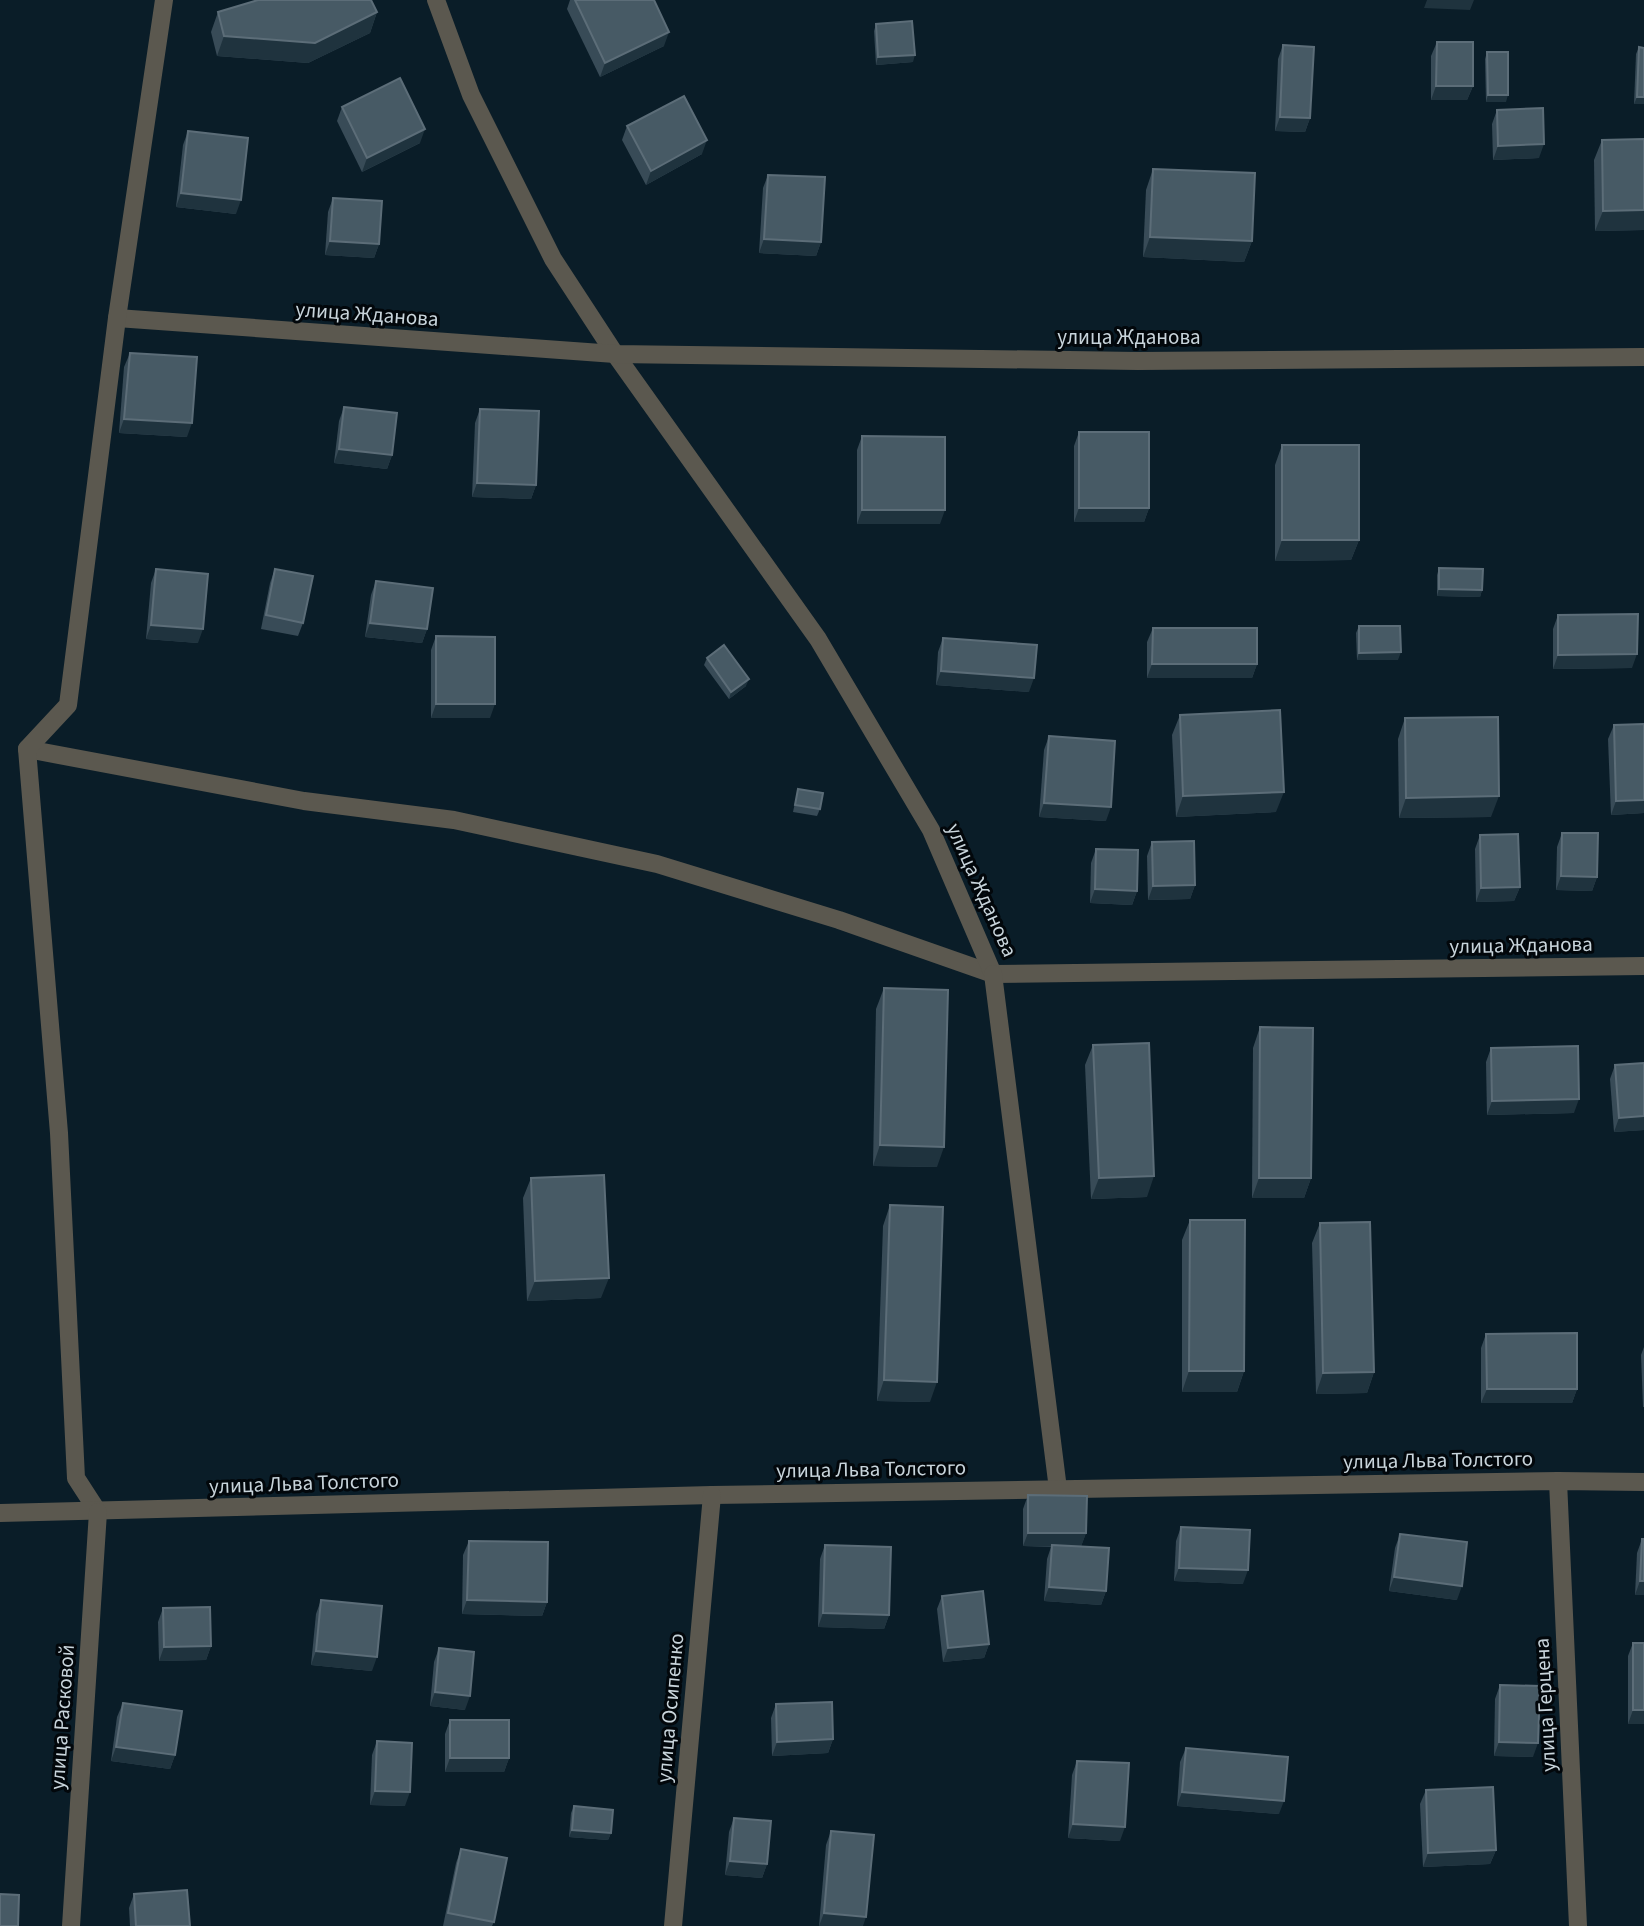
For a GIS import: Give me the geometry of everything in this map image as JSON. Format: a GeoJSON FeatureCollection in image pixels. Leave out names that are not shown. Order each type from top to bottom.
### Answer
{"type":"FeatureCollection","features":[{"type":"Feature","properties":{"kind":"street"},"geometry":{"type":"LineString","coordinates":[[98,1512],[76,1478],[59,1133],[27,749],[68,705],[117,318],[164,0]]}},
{"type":"Feature","properties":{"kind":"street","name":"улица Жданова"},"geometry":{"type":"LineString","coordinates":[[436,0],[471,94],[552,258],[615,355],[818,639],[931,830],[993,974],[1644,966]]}},
{"type":"Feature","properties":{"kind":"street","name":"улица Жданова"},"geometry":{"type":"LineString","coordinates":[[117,318],[615,355],[1138,361],[1644,357]]}},
{"type":"Feature","properties":{"kind":"street"},"geometry":{"type":"LineString","coordinates":[[27,749],[304,801],[454,820],[657,864],[839,920],[993,974],[1058,1489]]}},
{"type":"Feature","properties":{"kind":"street","name":"улица Льва Толстого"},"geometry":{"type":"LineString","coordinates":[[0,1513],[712,1495],[1558,1481],[1644,1482]]}},
{"type":"Feature","properties":{"kind":"street","name":"улица Герцена"},"geometry":{"type":"LineString","coordinates":[[1558,1481],[1578,1926]]}},
{"type":"Feature","properties":{"kind":"street","name":"улица Осипенко"},"geometry":{"type":"LineString","coordinates":[[673,1926],[712,1495]]}},
{"type":"Feature","properties":{"kind":"street","name":"улица Расковой"},"geometry":{"type":"LineString","coordinates":[[71,1926],[98,1512]]}},
{"type":"Feature","properties":{"kind":"building"},"geometry":{"type":"Polygon","coordinates":[[[258,0],[371,0],[377,12],[315,43],[224,36],[218,12],[258,0]]]}},
{"type":"Feature","properties":{"kind":"building"},"geometry":{"type":"Polygon","coordinates":[[[575,0],[654,0],[669,32],[605,63],[575,0]]]}},
{"type":"Feature","properties":{"kind":"building"},"geometry":{"type":"Polygon","coordinates":[[[912,21],[915,55],[878,57],[876,24],[912,21]]]}},
{"type":"Feature","properties":{"kind":"building"},"geometry":{"type":"Polygon","coordinates":[[[1437,42],[1473,42],[1473,86],[1436,86],[1437,42]]]}},
{"type":"Feature","properties":{"kind":"building"},"geometry":{"type":"Polygon","coordinates":[[[1283,45],[1314,47],[1310,118],[1280,117],[1283,45]]]}},
{"type":"Feature","properties":{"kind":"building"},"geometry":{"type":"Polygon","coordinates":[[[1639,47],[1644,48],[1644,97],[1637,97],[1639,47]]]}},
{"type":"Feature","properties":{"kind":"building"},"geometry":{"type":"Polygon","coordinates":[[[1487,52],[1508,52],[1508,95],[1488,95],[1487,52]]]}},
{"type":"Feature","properties":{"kind":"building"},"geometry":{"type":"Polygon","coordinates":[[[400,78],[425,129],[367,158],[342,107],[400,78]]]}},
{"type":"Feature","properties":{"kind":"building"},"geometry":{"type":"Polygon","coordinates":[[[684,96],[707,140],[651,171],[627,126],[684,96]]]}},
{"type":"Feature","properties":{"kind":"building"},"geometry":{"type":"Polygon","coordinates":[[[1543,108],[1544,144],[1498,146],[1497,110],[1543,108]]]}},
{"type":"Feature","properties":{"kind":"building"},"geometry":{"type":"Polygon","coordinates":[[[188,131],[248,138],[241,200],[181,193],[188,131]]]}},
{"type":"Feature","properties":{"kind":"building"},"geometry":{"type":"Polygon","coordinates":[[[1644,139],[1644,210],[1603,211],[1602,140],[1644,139]]]}},
{"type":"Feature","properties":{"kind":"building"},"geometry":{"type":"Polygon","coordinates":[[[1153,169],[1255,173],[1252,241],[1150,237],[1153,169]]]}},
{"type":"Feature","properties":{"kind":"building"},"geometry":{"type":"Polygon","coordinates":[[[768,175],[825,177],[821,242],[764,239],[768,175]]]}},
{"type":"Feature","properties":{"kind":"building"},"geometry":{"type":"Polygon","coordinates":[[[333,198],[382,201],[379,244],[330,241],[333,198]]]}},
{"type":"Feature","properties":{"kind":"building"},"geometry":{"type":"Polygon","coordinates":[[[130,353],[197,357],[192,423],[124,419],[130,353]]]}},
{"type":"Feature","properties":{"kind":"building"},"geometry":{"type":"Polygon","coordinates":[[[344,407],[397,413],[392,455],[339,449],[344,407]]]}},
{"type":"Feature","properties":{"kind":"building"},"geometry":{"type":"Polygon","coordinates":[[[480,409],[539,411],[536,485],[477,483],[480,409]]]}},
{"type":"Feature","properties":{"kind":"building"},"geometry":{"type":"Polygon","coordinates":[[[1079,432],[1149,432],[1149,508],[1079,508],[1079,432]]]}},
{"type":"Feature","properties":{"kind":"building"},"geometry":{"type":"Polygon","coordinates":[[[862,436],[945,437],[945,510],[862,510],[862,436]]]}},
{"type":"Feature","properties":{"kind":"building"},"geometry":{"type":"Polygon","coordinates":[[[1282,445],[1359,445],[1359,540],[1282,540],[1282,445]]]}},
{"type":"Feature","properties":{"kind":"building"},"geometry":{"type":"Polygon","coordinates":[[[1439,568],[1483,569],[1482,590],[1439,589],[1439,568]]]}},
{"type":"Feature","properties":{"kind":"building"},"geometry":{"type":"Polygon","coordinates":[[[156,569],[208,574],[203,629],[151,625],[156,569]]]}},
{"type":"Feature","properties":{"kind":"building"},"geometry":{"type":"Polygon","coordinates":[[[275,569],[313,576],[303,623],[266,615],[275,569]]]}},
{"type":"Feature","properties":{"kind":"building"},"geometry":{"type":"Polygon","coordinates":[[[376,581],[433,588],[427,629],[370,623],[376,581]]]}},
{"type":"Feature","properties":{"kind":"building"},"geometry":{"type":"Polygon","coordinates":[[[1638,614],[1637,654],[1558,655],[1558,615],[1638,614]]]}},
{"type":"Feature","properties":{"kind":"building"},"geometry":{"type":"Polygon","coordinates":[[[1359,626],[1400,626],[1401,652],[1359,653],[1359,626]]]}},
{"type":"Feature","properties":{"kind":"building"},"geometry":{"type":"Polygon","coordinates":[[[1153,628],[1257,628],[1257,664],[1152,664],[1153,628]]]}},
{"type":"Feature","properties":{"kind":"building"},"geometry":{"type":"Polygon","coordinates":[[[436,636],[495,637],[495,704],[436,704],[436,636]]]}},
{"type":"Feature","properties":{"kind":"building"},"geometry":{"type":"Polygon","coordinates":[[[943,638],[1037,645],[1034,678],[941,671],[943,638]]]}},
{"type":"Feature","properties":{"kind":"building"},"geometry":{"type":"Polygon","coordinates":[[[724,645],[749,679],[731,692],[707,658],[724,645]]]}},
{"type":"Feature","properties":{"kind":"building"},"geometry":{"type":"Polygon","coordinates":[[[1280,710],[1284,792],[1183,796],[1180,715],[1280,710]]]}},
{"type":"Feature","properties":{"kind":"building"},"geometry":{"type":"Polygon","coordinates":[[[1498,717],[1499,796],[1406,798],[1405,718],[1498,717]]]}},
{"type":"Feature","properties":{"kind":"building"},"geometry":{"type":"Polygon","coordinates":[[[1644,724],[1644,800],[1616,801],[1614,725],[1644,724]]]}},
{"type":"Feature","properties":{"kind":"building"},"geometry":{"type":"Polygon","coordinates":[[[1049,736],[1115,741],[1111,807],[1044,803],[1049,736]]]}},
{"type":"Feature","properties":{"kind":"building"},"geometry":{"type":"Polygon","coordinates":[[[798,789],[823,793],[820,809],[795,805],[798,789]]]}},
{"type":"Feature","properties":{"kind":"building"},"geometry":{"type":"Polygon","coordinates":[[[1562,833],[1598,833],[1597,877],[1561,876],[1562,833]]]}},
{"type":"Feature","properties":{"kind":"building"},"geometry":{"type":"Polygon","coordinates":[[[1518,834],[1520,887],[1481,888],[1480,835],[1518,834]]]}},
{"type":"Feature","properties":{"kind":"building"},"geometry":{"type":"Polygon","coordinates":[[[1194,841],[1195,885],[1153,886],[1152,842],[1194,841]]]}},
{"type":"Feature","properties":{"kind":"building"},"geometry":{"type":"Polygon","coordinates":[[[1096,849],[1138,850],[1137,891],[1095,889],[1096,849]]]}},
{"type":"Feature","properties":{"kind":"building"},"geometry":{"type":"Polygon","coordinates":[[[884,988],[948,990],[944,1147],[880,1145],[884,988]]]}},
{"type":"Feature","properties":{"kind":"building"},"geometry":{"type":"Polygon","coordinates":[[[1260,1027],[1313,1028],[1311,1178],[1259,1178],[1260,1027]]]}},
{"type":"Feature","properties":{"kind":"building"},"geometry":{"type":"Polygon","coordinates":[[[1149,1043],[1154,1176],[1099,1178],[1093,1045],[1149,1043]]]}},
{"type":"Feature","properties":{"kind":"building"},"geometry":{"type":"Polygon","coordinates":[[[1578,1046],[1579,1099],[1492,1101],[1491,1048],[1578,1046]]]}},
{"type":"Feature","properties":{"kind":"building"},"geometry":{"type":"Polygon","coordinates":[[[1644,1063],[1644,1116],[1619,1118],[1615,1065],[1644,1063]]]}},
{"type":"Feature","properties":{"kind":"building"},"geometry":{"type":"Polygon","coordinates":[[[604,1175],[609,1278],[535,1281],[531,1178],[604,1175]]]}},
{"type":"Feature","properties":{"kind":"building"},"geometry":{"type":"Polygon","coordinates":[[[890,1205],[943,1207],[937,1382],[884,1380],[890,1205]]]}},
{"type":"Feature","properties":{"kind":"building"},"geometry":{"type":"Polygon","coordinates":[[[1190,1220],[1245,1220],[1244,1371],[1189,1371],[1190,1220]]]}},
{"type":"Feature","properties":{"kind":"building"},"geometry":{"type":"Polygon","coordinates":[[[1370,1222],[1374,1372],[1323,1373],[1320,1223],[1370,1222]]]}},
{"type":"Feature","properties":{"kind":"building"},"geometry":{"type":"Polygon","coordinates":[[[1577,1333],[1577,1389],[1487,1389],[1486,1334],[1577,1333]]]}},
{"type":"Feature","properties":{"kind":"building"},"geometry":{"type":"Polygon","coordinates":[[[1028,1495],[1087,1496],[1086,1533],[1028,1533],[1028,1495]]]}},
{"type":"Feature","properties":{"kind":"building"},"geometry":{"type":"Polygon","coordinates":[[[1181,1527],[1250,1530],[1248,1570],[1179,1568],[1181,1527]]]}},
{"type":"Feature","properties":{"kind":"building"},"geometry":{"type":"Polygon","coordinates":[[[1400,1534],[1467,1542],[1462,1586],[1394,1577],[1400,1534]]]}},
{"type":"Feature","properties":{"kind":"building"},"geometry":{"type":"Polygon","coordinates":[[[1642,1539],[1644,1581],[1640,1581],[1642,1539]]]}},
{"type":"Feature","properties":{"kind":"building"},"geometry":{"type":"Polygon","coordinates":[[[469,1541],[548,1542],[547,1602],[467,1600],[469,1541]]]}},
{"type":"Feature","properties":{"kind":"building"},"geometry":{"type":"Polygon","coordinates":[[[825,1545],[891,1547],[889,1615],[823,1613],[825,1545]]]}},
{"type":"Feature","properties":{"kind":"building"},"geometry":{"type":"Polygon","coordinates":[[[1052,1545],[1109,1548],[1106,1591],[1049,1587],[1052,1545]]]}},
{"type":"Feature","properties":{"kind":"building"},"geometry":{"type":"Polygon","coordinates":[[[983,1591],[989,1644],[948,1648],[942,1596],[983,1591]]]}},
{"type":"Feature","properties":{"kind":"building"},"geometry":{"type":"Polygon","coordinates":[[[321,1600],[382,1606],[377,1657],[316,1651],[321,1600]]]}},
{"type":"Feature","properties":{"kind":"building"},"geometry":{"type":"Polygon","coordinates":[[[210,1607],[211,1646],[164,1647],[163,1608],[210,1607]]]}},
{"type":"Feature","properties":{"kind":"building"},"geometry":{"type":"Polygon","coordinates":[[[1633,1643],[1644,1643],[1644,1710],[1633,1710],[1633,1643]]]}},
{"type":"Feature","properties":{"kind":"building"},"geometry":{"type":"Polygon","coordinates":[[[439,1648],[474,1652],[470,1696],[435,1692],[439,1648]]]}},
{"type":"Feature","properties":{"kind":"building"},"geometry":{"type":"Polygon","coordinates":[[[1500,1685],[1540,1686],[1538,1743],[1499,1742],[1500,1685]]]}},
{"type":"Feature","properties":{"kind":"building"},"geometry":{"type":"Polygon","coordinates":[[[832,1702],[833,1739],[777,1742],[776,1704],[832,1702]]]}},
{"type":"Feature","properties":{"kind":"building"},"geometry":{"type":"Polygon","coordinates":[[[123,1703],[182,1711],[175,1755],[116,1747],[123,1703]]]}},
{"type":"Feature","properties":{"kind":"building"},"geometry":{"type":"Polygon","coordinates":[[[450,1720],[509,1720],[509,1758],[450,1758],[450,1720]]]}},
{"type":"Feature","properties":{"kind":"building"},"geometry":{"type":"Polygon","coordinates":[[[377,1741],[412,1743],[410,1792],[375,1791],[377,1741]]]}},
{"type":"Feature","properties":{"kind":"building"},"geometry":{"type":"Polygon","coordinates":[[[1186,1748],[1288,1757],[1284,1801],[1182,1792],[1186,1748]]]}},
{"type":"Feature","properties":{"kind":"building"},"geometry":{"type":"Polygon","coordinates":[[[1077,1761],[1129,1763],[1125,1827],[1073,1824],[1077,1761]]]}},
{"type":"Feature","properties":{"kind":"building"},"geometry":{"type":"Polygon","coordinates":[[[1493,1787],[1496,1850],[1428,1853],[1426,1790],[1493,1787]]]}},
{"type":"Feature","properties":{"kind":"building"},"geometry":{"type":"Polygon","coordinates":[[[574,1806],[613,1810],[611,1833],[572,1830],[574,1806]]]}},
{"type":"Feature","properties":{"kind":"building"},"geometry":{"type":"Polygon","coordinates":[[[734,1818],[771,1821],[767,1864],[730,1861],[734,1818]]]}},
{"type":"Feature","properties":{"kind":"building"},"geometry":{"type":"Polygon","coordinates":[[[831,1831],[874,1835],[866,1917],[824,1913],[831,1831]]]}},
{"type":"Feature","properties":{"kind":"building"},"geometry":{"type":"Polygon","coordinates":[[[461,1849],[507,1858],[494,1922],[448,1913],[461,1849]]]}},
{"type":"Feature","properties":{"kind":"building"},"geometry":{"type":"Polygon","coordinates":[[[187,1890],[190,1926],[136,1926],[134,1894],[187,1890]]]}},
{"type":"Feature","properties":{"kind":"building"},"geometry":{"type":"Polygon","coordinates":[[[0,1894],[19,1895],[18,1926],[0,1926],[0,1894]]]}}]}
